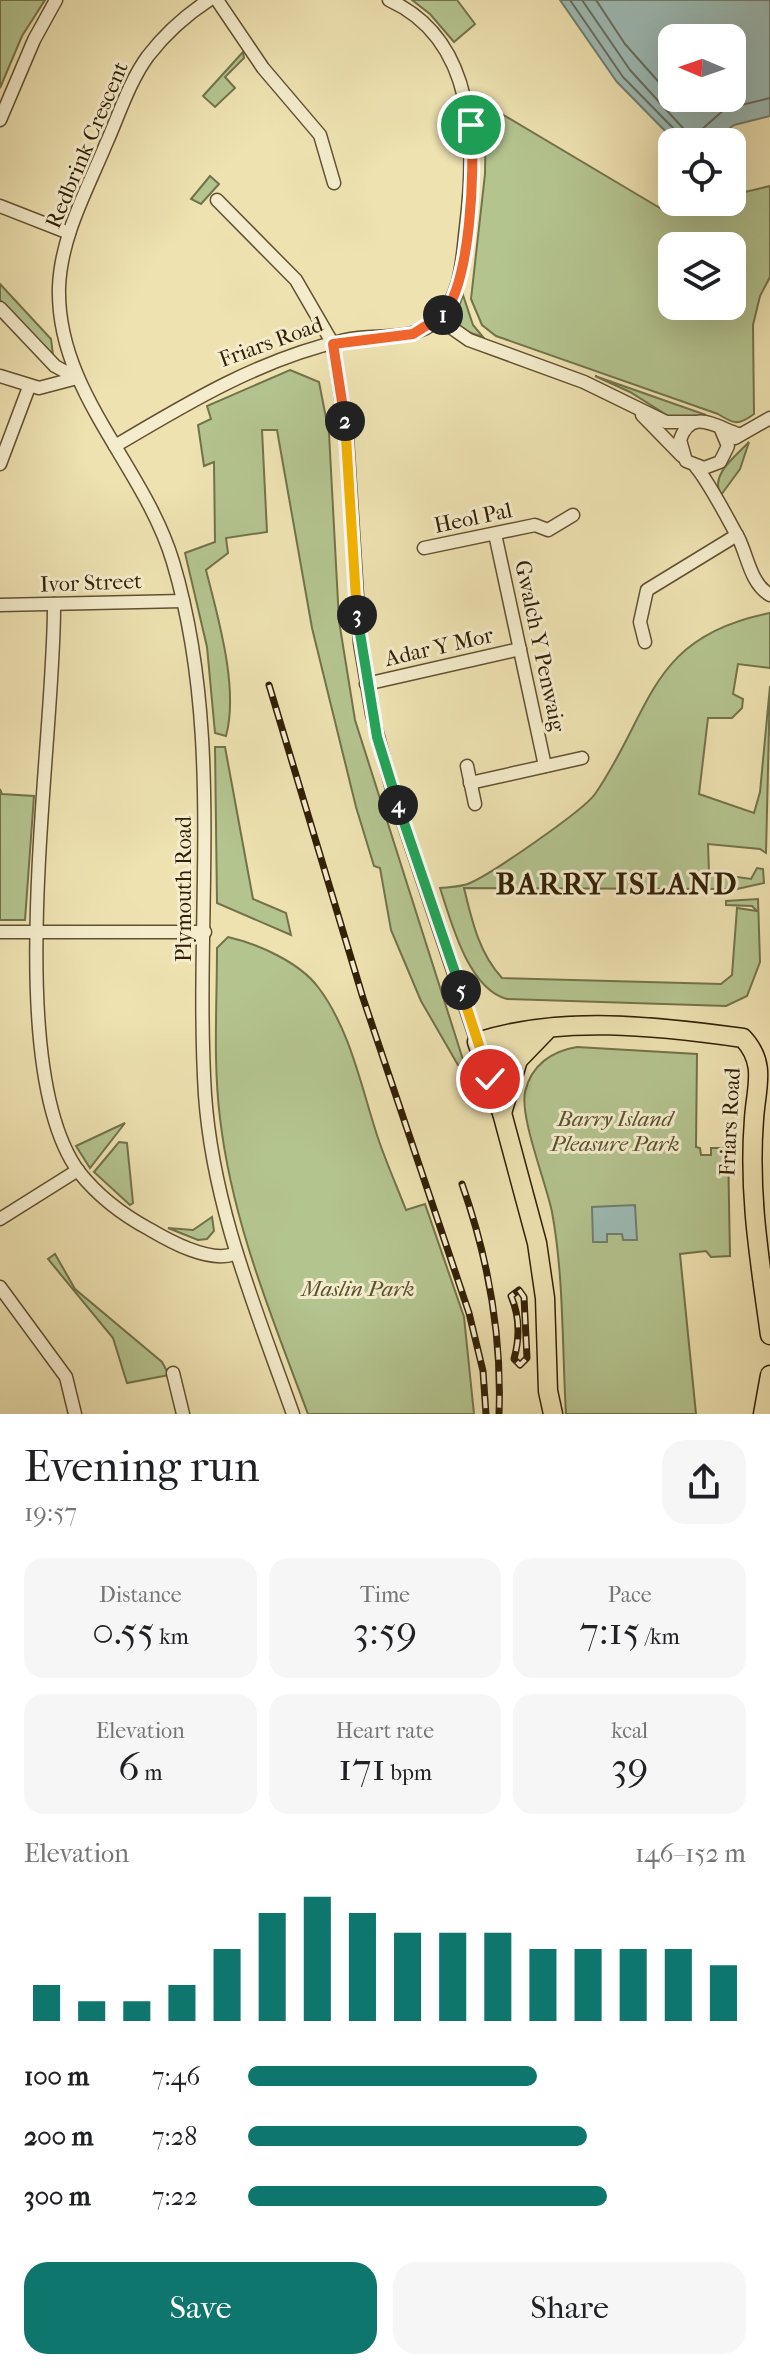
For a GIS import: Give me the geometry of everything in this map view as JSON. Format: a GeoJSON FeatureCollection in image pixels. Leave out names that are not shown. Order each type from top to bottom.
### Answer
{"type":"FeatureCollection","features":[{"type":"Feature","properties":{"kind":"main road","name":"Friars Road"},"geometry":{"type":"LineString","coordinates":[[480,1050],[517,1032],[540,1036],[577,1026],[690,1030],[743,1038],[765,1064],[750,1171],[751,1202],[770,1335]]}},
{"type":"Feature","properties":{"kind":"main road"},"geometry":{"type":"LineString","coordinates":[[502,1113],[513,1071],[540,1036]]}},
{"type":"Feature","properties":{"kind":"main road"},"geometry":{"type":"LineString","coordinates":[[480,1050],[502,1113],[540,1256],[548,1391],[553,1414]]}},
{"type":"Feature","properties":{"kind":"main road"},"geometry":{"type":"LineString","coordinates":[[763,1414],[770,1375]]}},
{"type":"Feature","properties":{"kind":"main road"},"geometry":{"type":"LineString","coordinates":[[542,1414],[548,1391]]}},
{"type":"Feature","properties":{"kind":"street"},"geometry":{"type":"LineString","coordinates":[[0,120],[34,40],[56,0]]}},
{"type":"Feature","properties":{"kind":"street","name":"Redbrink Crescent"},"geometry":{"type":"LineString","coordinates":[[77,378],[62,338],[59,309],[61,269],[69,233],[140,69],[171,30],[209,0]]}},
{"type":"Feature","properties":{"kind":"street"},"geometry":{"type":"LineString","coordinates":[[217,0],[263,68],[320,135],[334,183]]}},
{"type":"Feature","properties":{"kind":"street"},"geometry":{"type":"LineString","coordinates":[[389,0],[424,24],[444,48],[460,82],[471,125],[472,173],[460,277],[450,307],[439,319],[461,337],[550,367],[670,424],[708,420],[738,434]]}},
{"type":"Feature","properties":{"kind":"street"},"geometry":{"type":"LineString","coordinates":[[217,200],[296,280],[320,316],[333,344],[347,438],[356,607],[366,684],[383,760],[480,1050]]}},
{"type":"Feature","properties":{"kind":"street"},"geometry":{"type":"LineString","coordinates":[[0,206],[69,233]]}},
{"type":"Feature","properties":{"kind":"street"},"geometry":{"type":"LineString","coordinates":[[0,308],[55,366],[77,378]]}},
{"type":"Feature","properties":{"kind":"street","name":"Friars Road"},"geometry":{"type":"LineString","coordinates":[[115,446],[214,389],[333,344],[413,334],[439,319]]}},
{"type":"Feature","properties":{"kind":"street"},"geometry":{"type":"LineString","coordinates":[[0,376],[29,387],[46,387],[77,378]]}},
{"type":"Feature","properties":{"kind":"street","name":"Plymouth Road"},"geometry":{"type":"LineString","coordinates":[[77,378],[157,521],[183,601],[201,717],[205,1094],[217,1181],[234,1254],[293,1414]]}},
{"type":"Feature","properties":{"kind":"street"},"geometry":{"type":"LineString","coordinates":[[0,464],[29,387]]}},
{"type":"Feature","properties":{"kind":"street"},"geometry":{"type":"LineString","coordinates":[[627,403],[708,481],[714,499],[737,535],[756,582],[770,595]]}},
{"type":"Feature","properties":{"kind":"street"},"geometry":{"type":"LineString","coordinates":[[708,481],[738,434],[770,418]]}},
{"type":"Feature","properties":{"kind":"street"},"geometry":{"type":"LineString","coordinates":[[684,458],[680,440],[685,429],[694,422]]}},
{"type":"Feature","properties":{"kind":"street"},"geometry":{"type":"LineString","coordinates":[[720,427],[728,441],[727,451]]}},
{"type":"Feature","properties":{"kind":"street"},"geometry":{"type":"LineString","coordinates":[[696,467],[715,466]]}},
{"type":"Feature","properties":{"kind":"street","name":"Heol Pal"},"geometry":{"type":"LineString","coordinates":[[424,548],[535,525],[548,530],[573,515]]}},
{"type":"Feature","properties":{"kind":"street","name":"Gwalch Y Penwaig"},"geometry":{"type":"LineString","coordinates":[[495,534],[545,766]]}},
{"type":"Feature","properties":{"kind":"street"},"geometry":{"type":"LineString","coordinates":[[645,642],[641,610],[647,590],[737,535]]}},
{"type":"Feature","properties":{"kind":"street","name":"Ivor Street"},"geometry":{"type":"LineString","coordinates":[[0,605],[183,601]]}},
{"type":"Feature","properties":{"kind":"street"},"geometry":{"type":"LineString","coordinates":[[54,604],[54,666],[34,932],[42,1068],[57,1127],[78,1170],[110,1203],[160,1236],[191,1249],[225,1257],[234,1254]]}},
{"type":"Feature","properties":{"kind":"street","name":"Adar Y Mor"},"geometry":{"type":"LineString","coordinates":[[366,684],[520,649]]}},
{"type":"Feature","properties":{"kind":"street"},"geometry":{"type":"LineString","coordinates":[[470,783],[582,758]]}},
{"type":"Feature","properties":{"kind":"street"},"geometry":{"type":"LineString","coordinates":[[467,766],[475,804]]}},
{"type":"Feature","properties":{"kind":"street"},"geometry":{"type":"LineString","coordinates":[[0,932],[205,932]]}},
{"type":"Feature","properties":{"kind":"street"},"geometry":{"type":"LineString","coordinates":[[0,1219],[78,1170]]}},
{"type":"Feature","properties":{"kind":"street"},"geometry":{"type":"LineString","coordinates":[[0,1287],[66,1377],[75,1414]]}},
{"type":"Feature","properties":{"kind":"street"},"geometry":{"type":"LineString","coordinates":[[173,1373],[183,1414]]}},
{"type":"Feature","properties":{"kind":"green space"},"geometry":{"type":"Polygon","coordinates":[[[0,0],[45,0],[22,36],[0,88],[0,0]]]}},
{"type":"Feature","properties":{"kind":"green space"},"geometry":{"type":"Polygon","coordinates":[[[412,0],[457,0],[475,24],[454,42],[430,14],[412,0]]]}},
{"type":"Feature","properties":{"kind":"green space"},"geometry":{"type":"Polygon","coordinates":[[[243,52],[244,58],[225,77],[235,88],[215,107],[203,96],[243,52]]]}},
{"type":"Feature","properties":{"kind":"green space"},"geometry":{"type":"Polygon","coordinates":[[[490,107],[658,207],[658,216],[746,216],[746,192],[770,186],[770,277],[760,296],[753,325],[754,414],[740,422],[732,422],[718,414],[496,336],[482,325],[471,299],[485,174],[486,109],[490,107]]]}},
{"type":"Feature","properties":{"kind":"green space"},"geometry":{"type":"Polygon","coordinates":[[[210,176],[219,184],[201,204],[191,199],[210,176]]]}},
{"type":"Feature","properties":{"kind":"green space"},"geometry":{"type":"Polygon","coordinates":[[[0,284],[51,339],[53,355],[0,300],[0,284]]]}},
{"type":"Feature","properties":{"kind":"green space"},"geometry":{"type":"Polygon","coordinates":[[[463,295],[473,325],[483,337],[462,330],[454,320],[463,295]]]}},
{"type":"Feature","properties":{"kind":"green space"},"geometry":{"type":"Polygon","coordinates":[[[290,370],[319,382],[329,433],[339,621],[355,720],[465,1066],[458,1065],[421,1001],[391,930],[380,868],[374,866],[356,807],[312,628],[277,430],[262,430],[267,532],[226,538],[228,553],[206,570],[229,675],[226,736],[215,733],[207,647],[185,553],[215,542],[214,462],[204,466],[198,425],[211,419],[207,406],[290,370]]]}},
{"type":"Feature","properties":{"kind":"green space"},"geometry":{"type":"Polygon","coordinates":[[[595,376],[706,415],[673,419],[630,392],[595,376]]]}},
{"type":"Feature","properties":{"kind":"green space"},"geometry":{"type":"Polygon","coordinates":[[[749,442],[740,469],[721,495],[718,480],[721,473],[749,442]]]}},
{"type":"Feature","properties":{"kind":"green space"},"geometry":{"type":"Polygon","coordinates":[[[770,613],[770,668],[738,664],[733,694],[743,699],[742,708],[732,718],[708,718],[699,794],[754,813],[760,792],[770,686],[766,853],[760,849],[708,844],[709,873],[751,879],[757,868],[763,869],[764,883],[737,889],[464,888],[482,947],[502,978],[721,984],[732,975],[737,908],[757,911],[752,906],[726,905],[726,901],[758,899],[760,962],[747,996],[726,1006],[507,999],[493,993],[463,952],[440,888],[463,885],[481,877],[573,814],[595,794],[658,681],[676,659],[699,640],[730,624],[770,613]]]}},
{"type":"Feature","properties":{"kind":"green space"},"geometry":{"type":"Polygon","coordinates":[[[215,747],[225,747],[253,899],[286,913],[291,935],[217,903],[215,747]]]}},
{"type":"Feature","properties":{"kind":"green space"},"geometry":{"type":"Polygon","coordinates":[[[0,789],[2,794],[34,796],[25,920],[0,920],[0,789]]]}},
{"type":"Feature","properties":{"kind":"green space","name":"Maslin Park"},"geometry":{"type":"Polygon","coordinates":[[[228,937],[265,949],[300,970],[318,987],[339,1022],[406,1210],[425,1204],[464,1317],[474,1414],[308,1414],[255,1269],[226,1157],[218,1097],[216,1033],[217,948],[228,937]]]}},
{"type":"Feature","properties":{"kind":"green space","name":"Barry Island Pleasure Park"},"geometry":{"type":"Polygon","coordinates":[[[577,1047],[697,1054],[696,1147],[700,1148],[701,1155],[711,1155],[711,1148],[728,1148],[730,1256],[711,1257],[706,1251],[680,1254],[696,1414],[566,1414],[556,1237],[524,1104],[528,1082],[537,1067],[559,1052],[577,1047]]]}},
{"type":"Feature","properties":{"kind":"green space"},"geometry":{"type":"Polygon","coordinates":[[[125,1123],[90,1168],[76,1146],[125,1123]]]}},
{"type":"Feature","properties":{"kind":"green space"},"geometry":{"type":"Polygon","coordinates":[[[119,1142],[127,1143],[133,1203],[130,1205],[94,1172],[119,1142]]]}},
{"type":"Feature","properties":{"kind":"green space"},"geometry":{"type":"Polygon","coordinates":[[[212,1217],[214,1231],[207,1239],[198,1240],[168,1228],[193,1230],[212,1217]]]}},
{"type":"Feature","properties":{"kind":"green space"},"geometry":{"type":"Polygon","coordinates":[[[55,1254],[75,1289],[162,1362],[169,1375],[127,1383],[113,1338],[48,1259],[55,1254]]]}},
{"type":"Feature","properties":{"kind":"water"},"geometry":{"type":"Polygon","coordinates":[[[560,0],[770,0],[770,116],[730,128],[662,128],[617,82],[560,0]]]}},
{"type":"Feature","properties":{"kind":"water"},"geometry":{"type":"Polygon","coordinates":[[[635,1205],[637,1240],[623,1240],[622,1234],[607,1234],[607,1242],[593,1242],[592,1207],[635,1205]]]}},
{"type":"Feature","properties":{"kind":"railway"},"geometry":{"type":"LineString","coordinates":[[269,685],[363,998],[469,1313],[483,1371],[486,1414]]}},
{"type":"Feature","properties":{"kind":"railway"},"geometry":{"type":"LineString","coordinates":[[462,1184],[479,1240],[491,1297],[498,1355],[499,1414]]}},
{"type":"Feature","properties":{"kind":"railway"},"geometry":{"type":"LineString","coordinates":[[519,1290],[524,1297],[527,1358],[520,1365],[514,1359],[518,1327],[511,1296],[519,1290]]}},
{"type":"Feature","properties":{"kind":"district","name":"BARRY ISLAND"},"geometry":{"type":"Point","coordinates":[617,884]}},
{"type":"Feature","properties":{"kind":"route"},"geometry":{"type":"LineString","coordinates":[[471,125],[471,186],[460,277],[450,307],[434,323],[413,334],[359,338],[333,344],[347,438],[356,607],[372,714],[392,789],[490,1079]]}}]}
